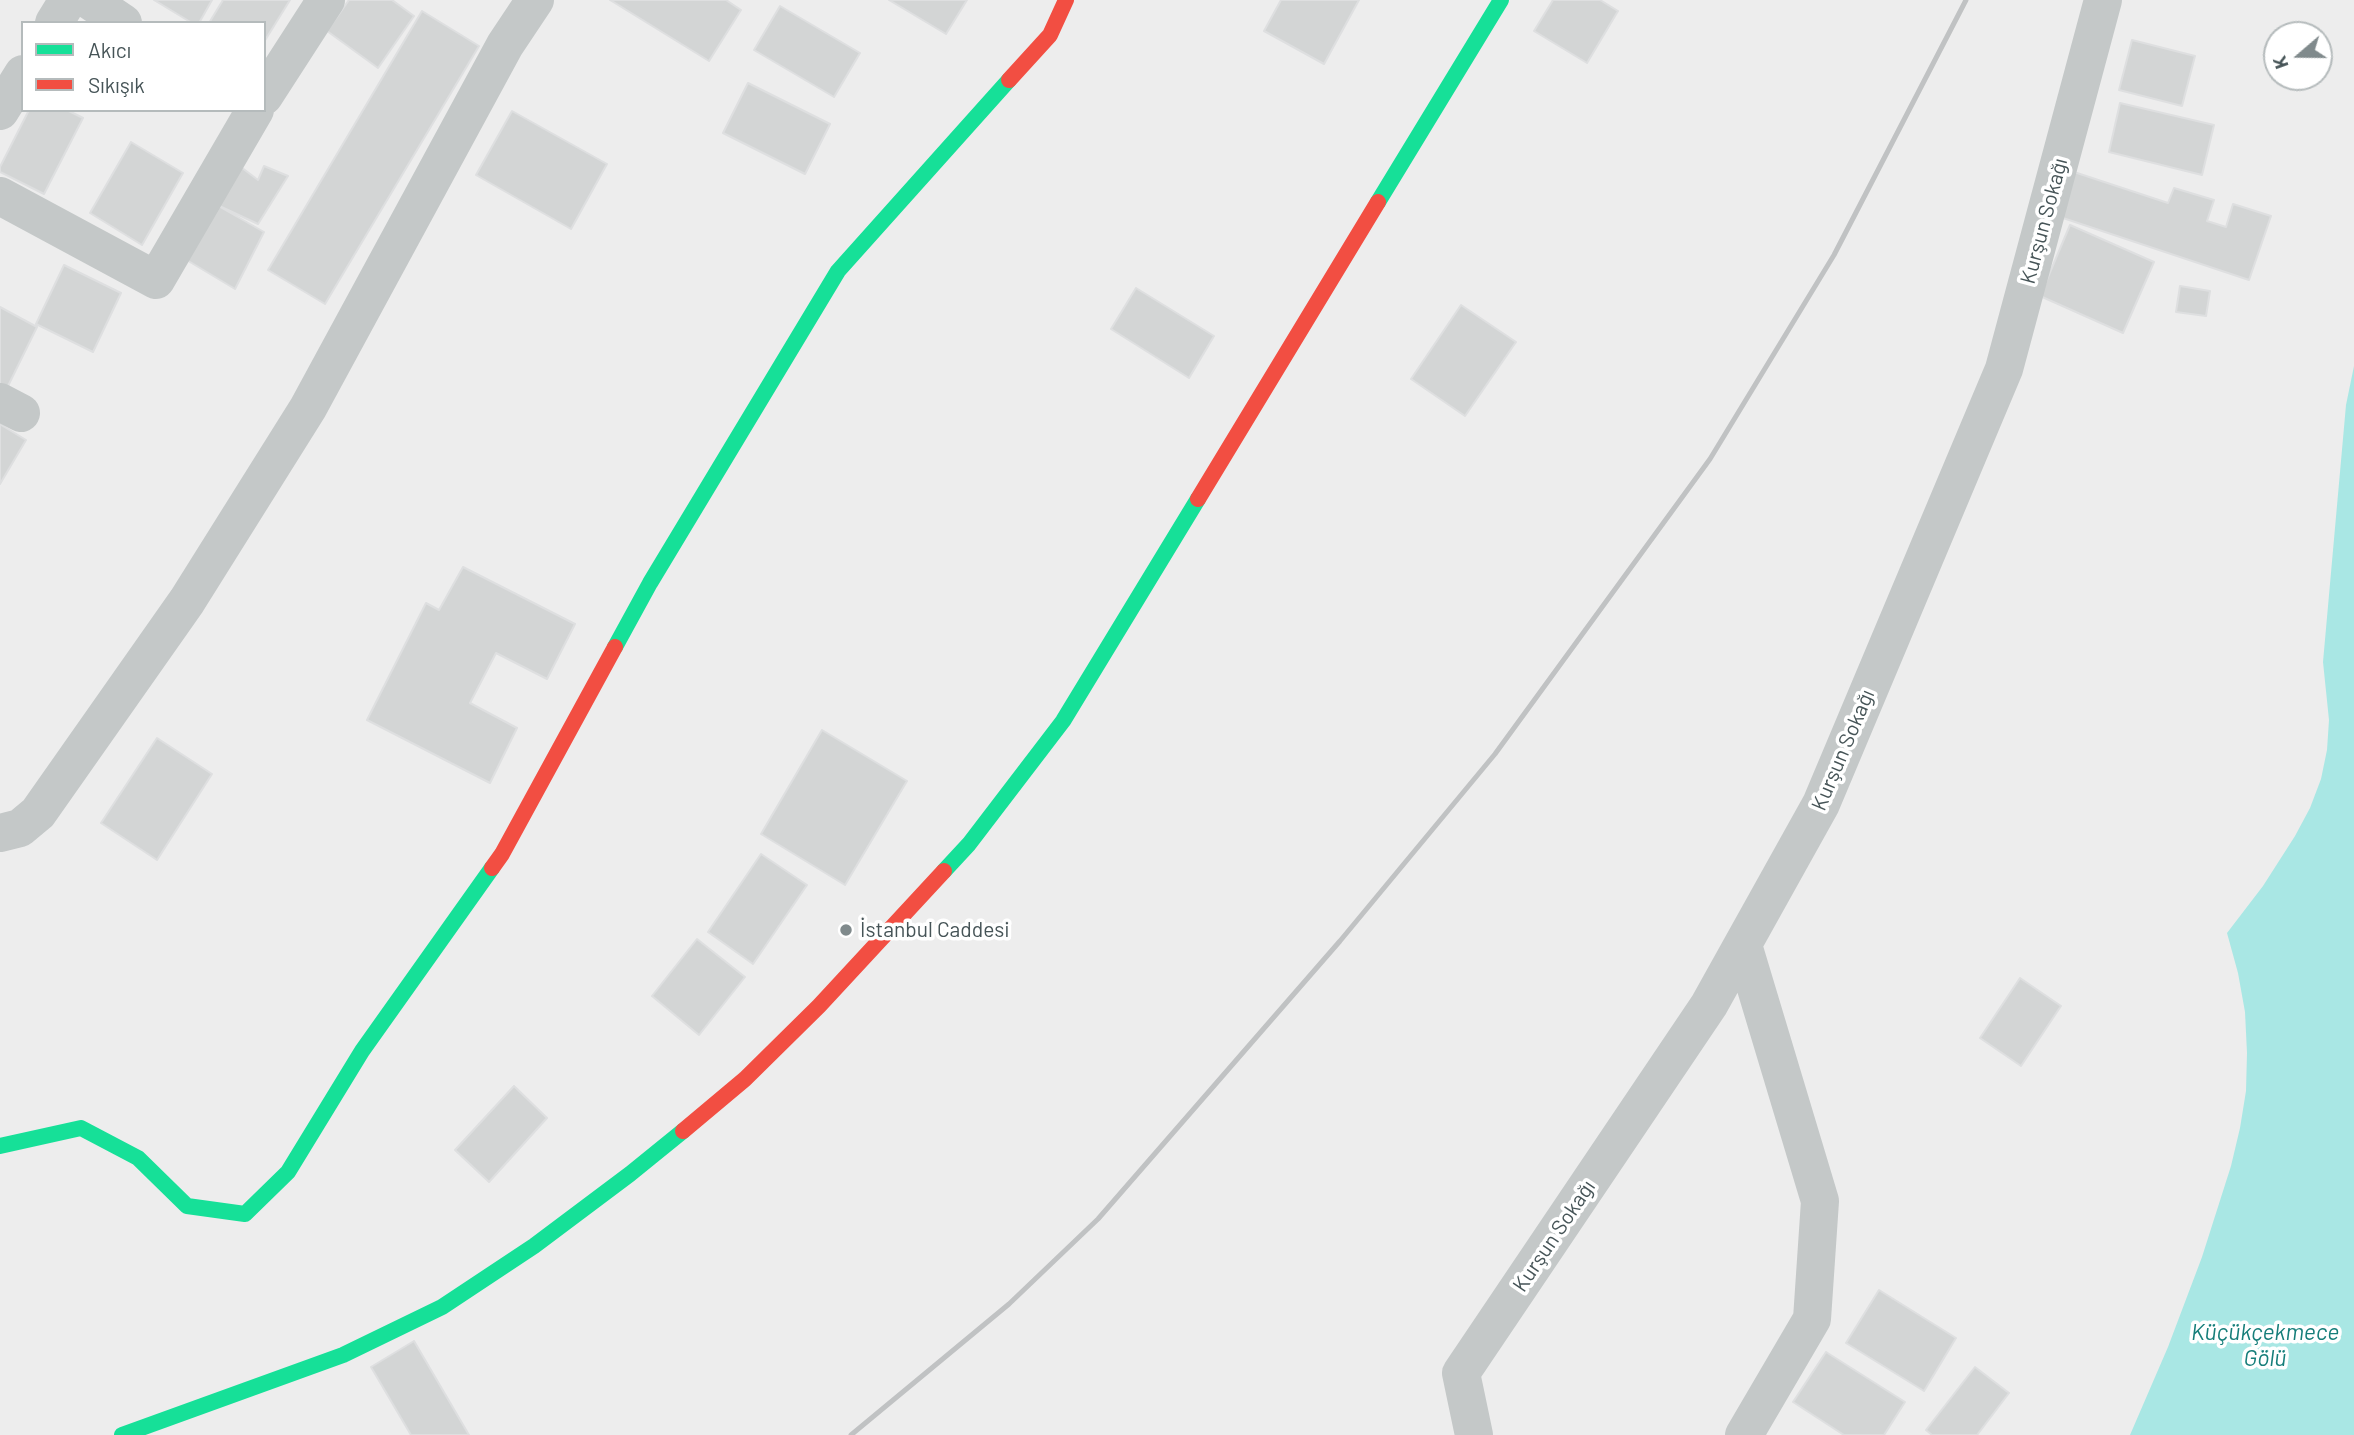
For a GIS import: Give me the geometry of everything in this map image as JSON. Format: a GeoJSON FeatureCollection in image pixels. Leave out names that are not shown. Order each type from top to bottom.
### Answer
{"type":"FeatureCollection","features":[{"type":"Feature","properties":{"kind":"street"},"geometry":{"type":"LineString","coordinates":[[55,21],[68,0]]}},
{"type":"Feature","properties":{"kind":"street"},"geometry":{"type":"LineString","coordinates":[[89,0],[121,21]]}},
{"type":"Feature","properties":{"kind":"street"},"geometry":{"type":"LineString","coordinates":[[266,93],[326,0]]}},
{"type":"Feature","properties":{"kind":"street"},"geometry":{"type":"LineString","coordinates":[[0,833],[20,828],[38,813],[187,601],[308,408],[505,45],[535,0]]}},
{"type":"Feature","properties":{"kind":"street"},"geometry":{"type":"LineString","coordinates":[[0,1146],[81,1128],[138,1158],[187,1206],[244,1214],[288,1172],[362,1051],[502,854],[650,583],[838,271],[1050,35],[1066,0]]}},
{"type":"Feature","properties":{"kind":"street"},"geometry":{"type":"LineString","coordinates":[[122,1435],[343,1355],[442,1307],[534,1247],[631,1174],[745,1079],[819,1006],[969,844],[1063,721],[1501,0]]}},
{"type":"Feature","properties":{"kind":"street","name":"Kurşun Sokağı"},"geometry":{"type":"LineString","coordinates":[[1474,1435],[1461,1373],[1709,1005],[1821,804],[2004,369],[2103,0]]}},
{"type":"Feature","properties":{"kind":"street"},"geometry":{"type":"LineString","coordinates":[[0,111],[21,77]]}},
{"type":"Feature","properties":{"kind":"street"},"geometry":{"type":"LineString","coordinates":[[0,196],[156,280],[254,112]]}},
{"type":"Feature","properties":{"kind":"street"},"geometry":{"type":"LineString","coordinates":[[1743,946],[1820,1200],[1812,1318],[1744,1435]]}},
{"type":"Feature","properties":{"kind":"water","name":"Küçükçekmece Gölü"},"geometry":{"type":"Polygon","coordinates":[[[2354,366],[2354,1435],[2130,1435],[2168,1347],[2202,1257],[2231,1166],[2240,1128],[2246,1091],[2245,1012],[2227,933],[2263,886],[2295,836],[2321,779],[2329,720],[2323,662],[2346,405],[2354,366]]]}},
{"type":"Feature","properties":{"kind":"building"},"geometry":{"type":"Polygon","coordinates":[[[154,0],[212,0],[200,21],[189,21],[154,0]]]}},
{"type":"Feature","properties":{"kind":"building"},"geometry":{"type":"Polygon","coordinates":[[[223,0],[290,0],[266,39],[266,21],[210,21],[223,0]]]}},
{"type":"Feature","properties":{"kind":"building"},"geometry":{"type":"Polygon","coordinates":[[[349,0],[392,0],[414,16],[378,68],[327,31],[349,0]]]}},
{"type":"Feature","properties":{"kind":"building"},"geometry":{"type":"Polygon","coordinates":[[[610,0],[726,0],[741,10],[709,61],[610,0]]]}},
{"type":"Feature","properties":{"kind":"building"},"geometry":{"type":"Polygon","coordinates":[[[889,0],[967,0],[946,34],[889,0]]]}},
{"type":"Feature","properties":{"kind":"building"},"geometry":{"type":"Polygon","coordinates":[[[1281,0],[1359,0],[1324,64],[1264,31],[1281,0]]]}},
{"type":"Feature","properties":{"kind":"building"},"geometry":{"type":"Polygon","coordinates":[[[1553,0],[1600,0],[1618,11],[1587,63],[1534,31],[1553,0]]]}},
{"type":"Feature","properties":{"kind":"building"},"geometry":{"type":"Polygon","coordinates":[[[780,6],[860,53],[834,97],[754,50],[780,6]]]}},
{"type":"Feature","properties":{"kind":"building"},"geometry":{"type":"Polygon","coordinates":[[[422,11],[479,46],[325,304],[268,270],[422,11]]]}},
{"type":"Feature","properties":{"kind":"building"},"geometry":{"type":"Polygon","coordinates":[[[2132,40],[2195,56],[2182,106],[2119,90],[2132,40]]]}},
{"type":"Feature","properties":{"kind":"building"},"geometry":{"type":"Polygon","coordinates":[[[748,83],[830,124],[805,174],[723,133],[748,83]]]}},
{"type":"Feature","properties":{"kind":"building"},"geometry":{"type":"Polygon","coordinates":[[[2120,103],[2214,125],[2202,175],[2109,152],[2120,103]]]}},
{"type":"Feature","properties":{"kind":"building"},"geometry":{"type":"Polygon","coordinates":[[[512,111],[607,164],[571,229],[476,175],[512,111]]]}},
{"type":"Feature","properties":{"kind":"building"},"geometry":{"type":"Polygon","coordinates":[[[28,112],[71,112],[83,118],[44,194],[0,172],[0,167],[28,112]]]}},
{"type":"Feature","properties":{"kind":"building"},"geometry":{"type":"Polygon","coordinates":[[[131,142],[183,173],[142,245],[90,213],[131,142]]]}},
{"type":"Feature","properties":{"kind":"building"},"geometry":{"type":"Polygon","coordinates":[[[237,164],[258,180],[264,166],[288,176],[258,224],[215,204],[237,164]]]}},
{"type":"Feature","properties":{"kind":"building"},"geometry":{"type":"Polygon","coordinates":[[[2071,171],[2168,203],[2174,188],[2214,200],[2207,221],[2226,227],[2233,204],[2271,216],[2249,280],[2057,216],[2071,171]]]}},
{"type":"Feature","properties":{"kind":"building"},"geometry":{"type":"Polygon","coordinates":[[[215,204],[264,232],[235,289],[185,259],[215,204]]]}},
{"type":"Feature","properties":{"kind":"building"},"geometry":{"type":"Polygon","coordinates":[[[2070,225],[2154,262],[2123,333],[2040,296],[2070,225]]]}},
{"type":"Feature","properties":{"kind":"building"},"geometry":{"type":"Polygon","coordinates":[[[64,265],[121,293],[93,352],[36,324],[64,265]]]}},
{"type":"Feature","properties":{"kind":"building"},"geometry":{"type":"Polygon","coordinates":[[[2180,286],[2210,291],[2206,316],[2176,312],[2180,286]]]}},
{"type":"Feature","properties":{"kind":"building"},"geometry":{"type":"Polygon","coordinates":[[[1136,288],[1214,336],[1189,378],[1111,329],[1136,288]]]}},
{"type":"Feature","properties":{"kind":"building"},"geometry":{"type":"Polygon","coordinates":[[[1461,305],[1516,342],[1465,416],[1411,379],[1461,305]]]}},
{"type":"Feature","properties":{"kind":"building"},"geometry":{"type":"Polygon","coordinates":[[[0,307],[37,327],[7,388],[0,385],[0,307]]]}},
{"type":"Feature","properties":{"kind":"building"},"geometry":{"type":"Polygon","coordinates":[[[0,424],[26,440],[0,484],[0,424]]]}},
{"type":"Feature","properties":{"kind":"building"},"geometry":{"type":"Polygon","coordinates":[[[463,567],[575,624],[547,679],[496,653],[470,703],[517,728],[490,783],[367,720],[426,603],[439,610],[463,567]]]}},
{"type":"Feature","properties":{"kind":"building"},"geometry":{"type":"Polygon","coordinates":[[[822,730],[907,781],[845,885],[761,834],[822,730]]]}},
{"type":"Feature","properties":{"kind":"building"},"geometry":{"type":"Polygon","coordinates":[[[157,738],[212,774],[157,860],[101,823],[157,738]]]}},
{"type":"Feature","properties":{"kind":"building"},"geometry":{"type":"Polygon","coordinates":[[[761,854],[807,885],[753,964],[708,932],[761,854]]]}},
{"type":"Feature","properties":{"kind":"building"},"geometry":{"type":"Polygon","coordinates":[[[697,939],[745,977],[699,1035],[652,996],[697,939]]]}},
{"type":"Feature","properties":{"kind":"building"},"geometry":{"type":"Polygon","coordinates":[[[2020,978],[2061,1006],[2021,1066],[1980,1038],[2020,978]]]}},
{"type":"Feature","properties":{"kind":"building"},"geometry":{"type":"Polygon","coordinates":[[[514,1086],[547,1118],[489,1182],[455,1150],[514,1086]]]}},
{"type":"Feature","properties":{"kind":"building"},"geometry":{"type":"Polygon","coordinates":[[[1879,1290],[1956,1338],[1924,1391],[1846,1343],[1879,1290]]]}},
{"type":"Feature","properties":{"kind":"building"},"geometry":{"type":"Polygon","coordinates":[[[414,1341],[469,1435],[411,1435],[371,1367],[414,1341]]]}},
{"type":"Feature","properties":{"kind":"building"},"geometry":{"type":"Polygon","coordinates":[[[1826,1352],[1905,1402],[1884,1435],[1844,1435],[1793,1402],[1826,1352]]]}},
{"type":"Feature","properties":{"kind":"building"},"geometry":{"type":"Polygon","coordinates":[[[1975,1367],[2009,1393],[1977,1435],[1932,1435],[1926,1430],[1975,1367]]]}},
{"type":"Feature","properties":{"kind":"railway"},"geometry":{"type":"LineString","coordinates":[[851,1435],[1009,1304],[1098,1219],[1340,941],[1495,754],[1710,459],[1834,255],[1966,0]]}},
{"type":"Feature","properties":{"kind":"traffic: fast"},"geometry":{"type":"LineString","coordinates":[[1378,202],[1501,0]]}},
{"type":"Feature","properties":{"kind":"traffic: fast"},"geometry":{"type":"LineString","coordinates":[[615,647],[650,583],[838,271],[1009,80]]}},
{"type":"Feature","properties":{"kind":"traffic: fast"},"geometry":{"type":"LineString","coordinates":[[944,871],[969,844],[1063,721],[1198,499]]}},
{"type":"Feature","properties":{"kind":"traffic: fast"},"geometry":{"type":"LineString","coordinates":[[0,1146],[81,1128],[138,1158],[187,1206],[245,1214],[288,1172],[362,1051],[492,868]]}},
{"type":"Feature","properties":{"kind":"traffic: fast"},"geometry":{"type":"LineString","coordinates":[[122,1435],[343,1355],[442,1307],[534,1246],[683,1131]]}},
{"type":"Feature","properties":{"kind":"traffic: jam"},"geometry":{"type":"LineString","coordinates":[[1009,80],[1050,35],[1066,0]]}},
{"type":"Feature","properties":{"kind":"traffic: jam"},"geometry":{"type":"LineString","coordinates":[[1198,499],[1378,202]]}},
{"type":"Feature","properties":{"kind":"traffic: jam"},"geometry":{"type":"LineString","coordinates":[[492,868],[615,647]]}},
{"type":"Feature","properties":{"kind":"traffic: jam"},"geometry":{"type":"LineString","coordinates":[[683,1131],[745,1079],[819,1006],[944,871]]}},
{"type":"Feature","properties":{"kind":"place","name":"İstanbul Caddesi"},"geometry":{"type":"Point","coordinates":[846,930]}}]}
